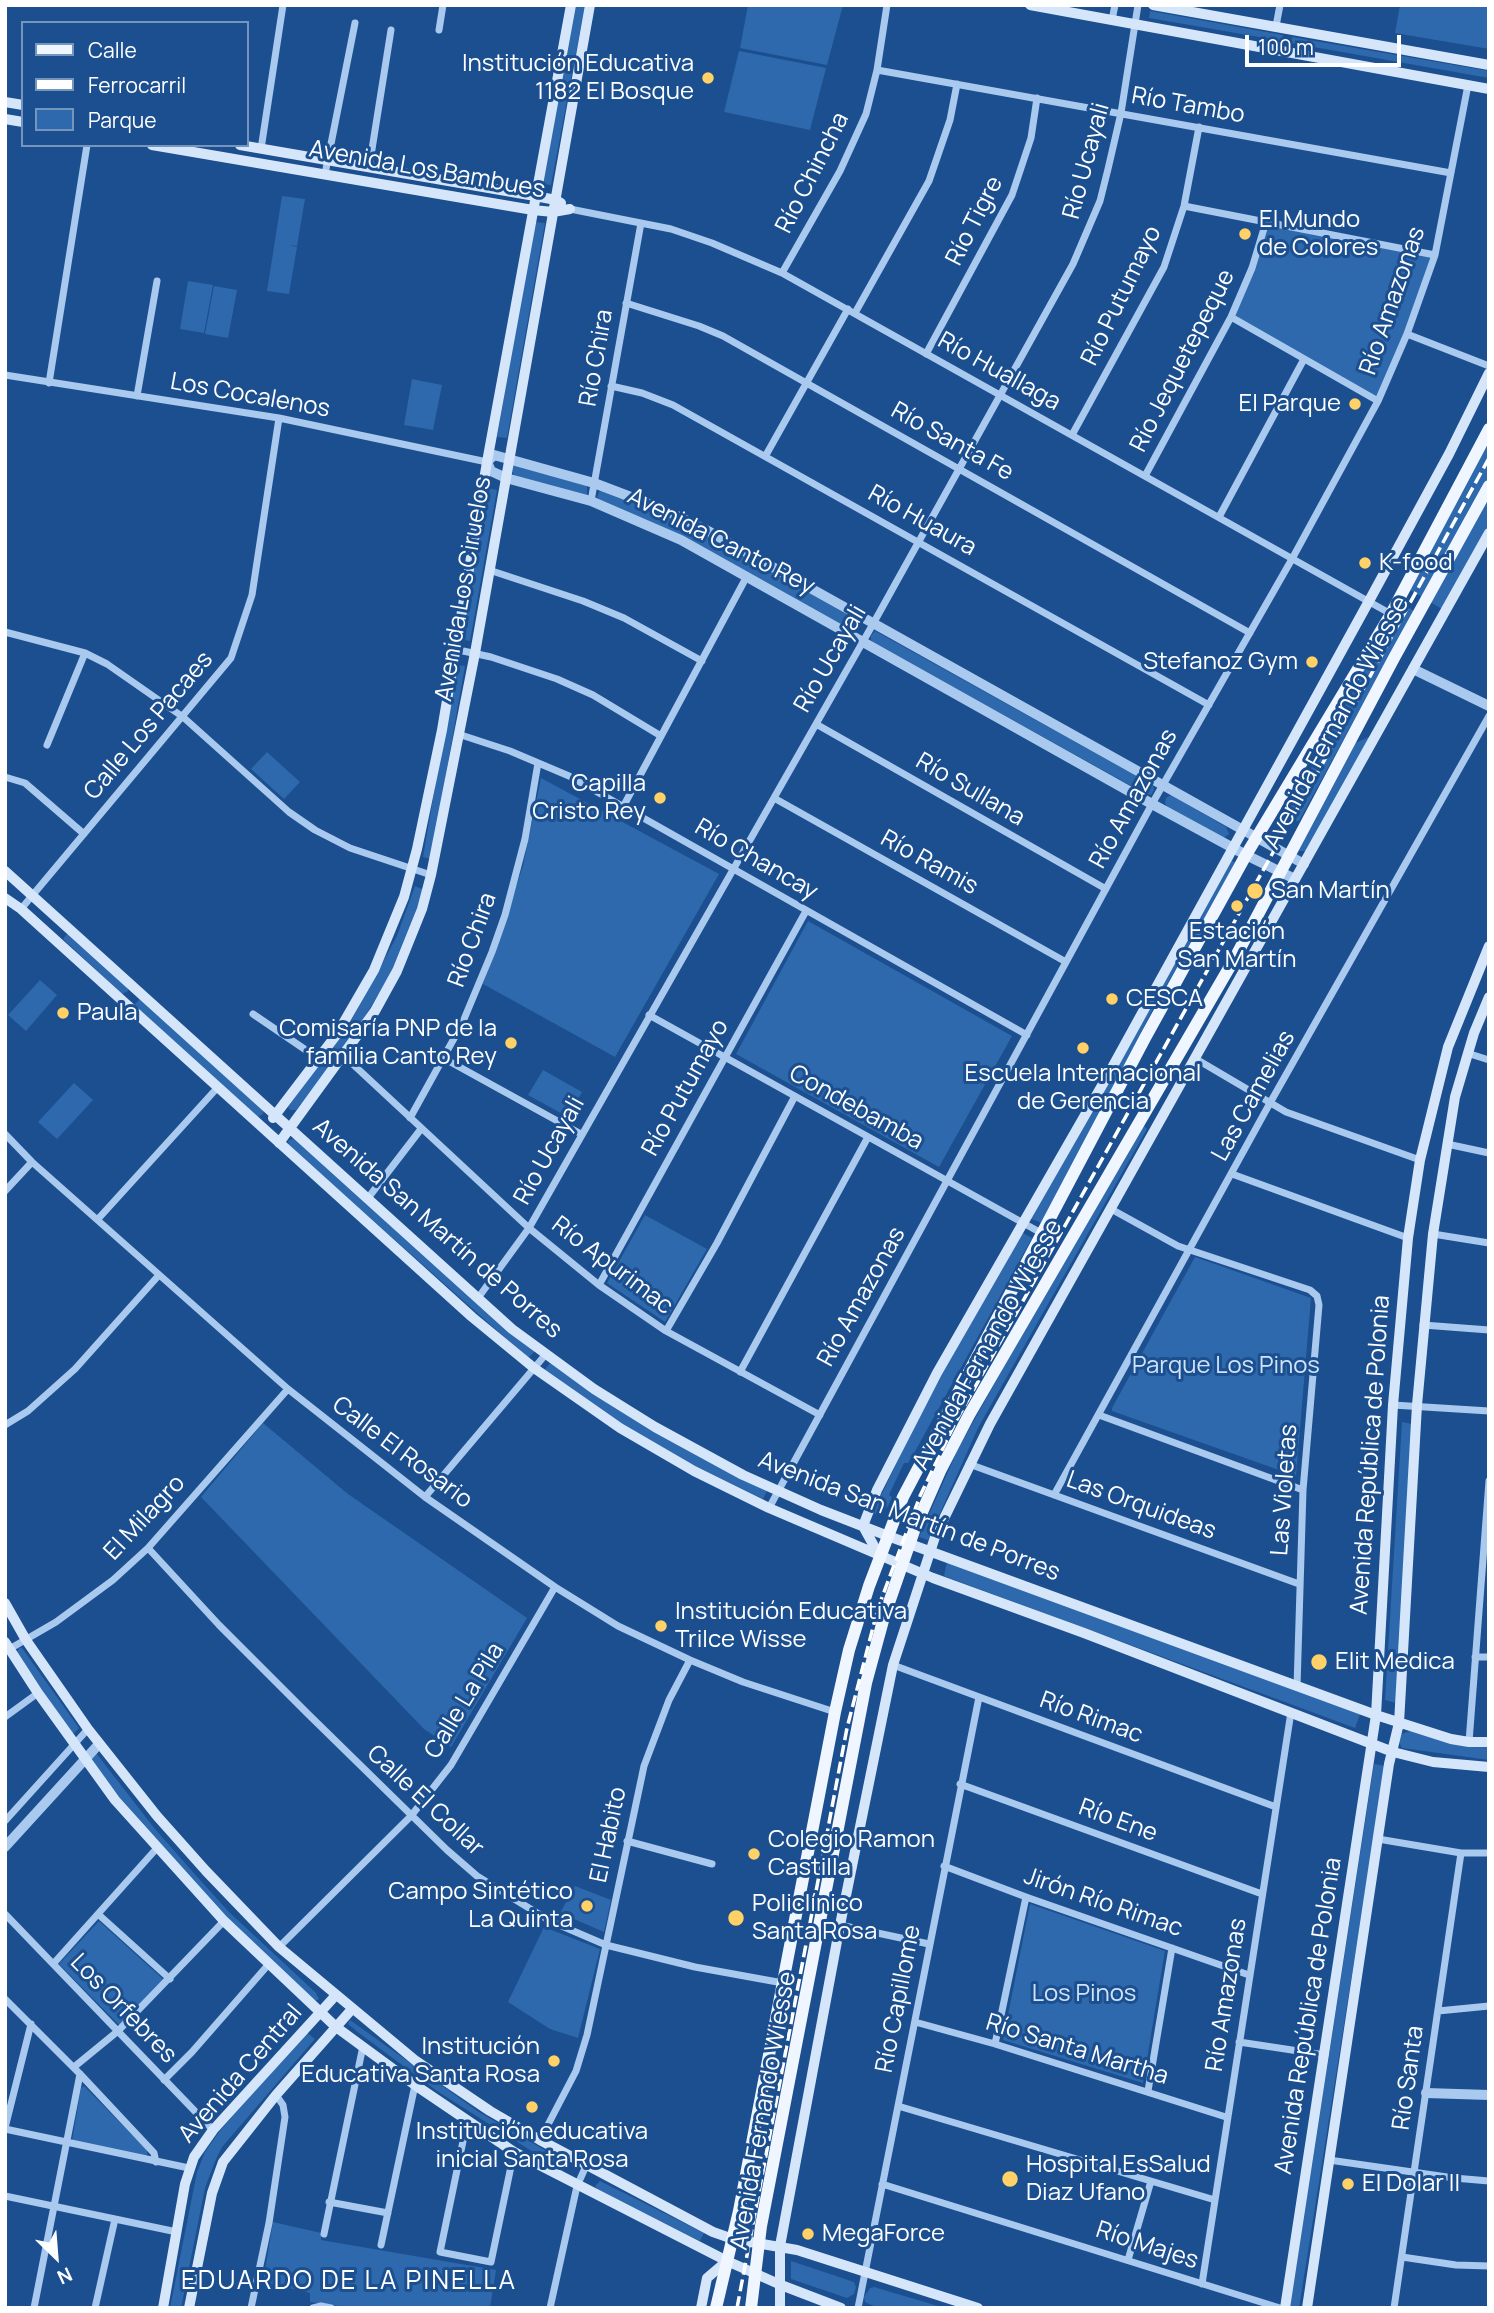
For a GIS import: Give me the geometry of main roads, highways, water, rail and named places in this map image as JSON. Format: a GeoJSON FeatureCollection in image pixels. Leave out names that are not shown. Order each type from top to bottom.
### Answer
{"type":"FeatureCollection","features":[{"type":"Feature","properties":{"kind":"main road","name":"Avenida Los Ciruelos"},"geometry":{"type":"LineString","coordinates":[[265,1129],[357,1002],[390,935],[412,869],[442,730],[487,461],[570,5]]}},
{"type":"Feature","properties":{"kind":"main road","name":"Avenida Los Ciruelos"},"geometry":{"type":"LineString","coordinates":[[279,1143],[376,1011],[397,971],[422,909],[475,653],[590,5]]}},
{"type":"Feature","properties":{"kind":"main road"},"geometry":{"type":"LineString","coordinates":[[1030,5],[1489,89]]}},
{"type":"Feature","properties":{"kind":"main road"},"geometry":{"type":"LineString","coordinates":[[1153,5],[1198,9],[1489,65]]}},
{"type":"Feature","properties":{"kind":"main road","name":"Avenida Los Bambues"},"geometry":{"type":"LineString","coordinates":[[164,147],[533,210],[554,212],[570,209],[556,200],[535,195],[248,147]]}},
{"type":"Feature","properties":{"kind":"main road","name":"Avenida Fernando Wiesse"},"geometry":{"type":"LineString","coordinates":[[863,1526],[877,1490],[937,1373],[1243,830],[1449,454],[1489,373]]}},
{"type":"Feature","properties":{"kind":"main road","name":"Avenida Fernando Wiesse"},"geometry":{"type":"LineString","coordinates":[[716,2308],[733,2239],[849,1650],[903,1497],[1145,1038],[1246,855],[1391,614],[1489,429]]}},
{"type":"Feature","properties":{"kind":"main road","name":"Avenida Fernando Wiesse"},"geometry":{"type":"LineString","coordinates":[[751,2308],[759,2242],[866,1683],[884,1617],[909,1544],[940,1471],[969,1415],[1193,1032],[1489,486]]}},
{"type":"Feature","properties":{"kind":"main road","name":"Avenida Fernando Wiesse"},"geometry":{"type":"LineString","coordinates":[[779,2308],[780,2246],[840,1925],[893,1665],[930,1551],[969,1464],[1489,533]]}},
{"type":"Feature","properties":{"kind":"main road","name":"Avenida San Martín de Porres"},"geometry":{"type":"LineString","coordinates":[[5,871],[478,1298],[594,1389],[655,1427],[743,1475],[909,1544],[1399,1723],[1469,1742],[1489,1742]]}},
{"type":"Feature","properties":{"kind":"main road","name":"Avenida San Martín de Porres"},"geometry":{"type":"LineString","coordinates":[[5,898],[21,909],[472,1317],[534,1368],[620,1428],[694,1471],[880,1558],[1393,1752],[1433,1762],[1489,1767]]}},
{"type":"Feature","properties":{"kind":"main road"},"geometry":{"type":"LineString","coordinates":[[55,940],[68,926]]}},
{"type":"Feature","properties":{"kind":"main road","name":"Avenida República de Polonia"},"geometry":{"type":"LineString","coordinates":[[1283,2308],[1373,1743],[1393,1405],[1408,1238],[1420,1160],[1448,1047],[1489,946]]}},
{"type":"Feature","properties":{"kind":"main road"},"geometry":{"type":"LineString","coordinates":[[127,1005],[139,991]]}},
{"type":"Feature","properties":{"kind":"main road","name":"Avenida República de Polonia"},"geometry":{"type":"LineString","coordinates":[[1307,2308],[1378,1839],[1399,1723],[1417,1405],[1433,1234],[1455,1097],[1467,1053],[1489,997]]}},
{"type":"Feature","properties":{"kind":"main road"},"geometry":{"type":"LineString","coordinates":[[832,1536],[841,1518]]}},
{"type":"Feature","properties":{"kind":"main road"},"geometry":{"type":"LineString","coordinates":[[863,1526],[880,1558]]}},
{"type":"Feature","properties":{"kind":"main road"},"geometry":{"type":"LineString","coordinates":[[5,1603],[26,1640],[99,1744],[157,1816],[242,1910],[279,1947],[352,2009],[450,2085],[586,2166],[713,2232],[733,2239],[780,2246],[978,2308]]}},
{"type":"Feature","properties":{"kind":"main road"},"geometry":{"type":"LineString","coordinates":[[7,1648],[115,1800],[223,1921],[336,2027],[467,2122],[514,2152],[727,2261],[781,2286],[841,2308]]}},
{"type":"Feature","properties":{"kind":"main road","name":"Avenida Central"},"geometry":{"type":"LineString","coordinates":[[163,2308],[189,2168],[214,2130],[336,1995]]}},
{"type":"Feature","properties":{"kind":"main road","name":"Avenida Central"},"geometry":{"type":"LineString","coordinates":[[189,2308],[216,2178],[233,2147],[352,2009]]}},
{"type":"Feature","properties":{"kind":"main road"},"geometry":{"type":"LineString","coordinates":[[660,2227],[668,2209]]}},
{"type":"Feature","properties":{"kind":"main road"},"geometry":{"type":"LineString","coordinates":[[707,2251],[713,2232]]}},
{"type":"Feature","properties":{"kind":"main road","name":"Avenida Fernando Wiesse"},"geometry":{"type":"LineString","coordinates":[[701,2308],[708,2278],[727,2261]]}},
{"type":"Feature","properties":{"kind":"railway"},"geometry":{"type":"LineString","coordinates":[[737,2308],[847,1728],[878,1608],[920,1496],[955,1423],[1319,770],[1489,458]]}},
{"type":"Feature","properties":{"kind":"place","name":"Institución Educativa 1182 El Bosque"},"geometry":{"type":"Point","coordinates":[708,78]}},
{"type":"Feature","properties":{"kind":"place","name":"El Mundo de Colores"},"geometry":{"type":"Point","coordinates":[1245,234]}},
{"type":"Feature","properties":{"kind":"place","name":"El Parque"},"geometry":{"type":"Point","coordinates":[1355,404]}},
{"type":"Feature","properties":{"kind":"place","name":"K-food"},"geometry":{"type":"Point","coordinates":[1365,563]}},
{"type":"Feature","properties":{"kind":"place","name":"Stefanoz Gym"},"geometry":{"type":"Point","coordinates":[1312,662]}},
{"type":"Feature","properties":{"kind":"place","name":"Capilla Cristo Rey"},"geometry":{"type":"Point","coordinates":[660,798]}},
{"type":"Feature","properties":{"kind":"place","name":"San Martín"},"geometry":{"type":"Point","coordinates":[1255,891]}},
{"type":"Feature","properties":{"kind":"place","name":"Estación San Martín"},"geometry":{"type":"Point","coordinates":[1237,906]}},
{"type":"Feature","properties":{"kind":"place","name":"CESCA"},"geometry":{"type":"Point","coordinates":[1112,999]}},
{"type":"Feature","properties":{"kind":"place","name":"Paula"},"geometry":{"type":"Point","coordinates":[63,1013]}},
{"type":"Feature","properties":{"kind":"place","name":"Comisaría PNP de la familia Canto Rey"},"geometry":{"type":"Point","coordinates":[511,1043]}},
{"type":"Feature","properties":{"kind":"place","name":"Escuela Internacional de Gerencia"},"geometry":{"type":"Point","coordinates":[1083,1048]}},
{"type":"Feature","properties":{"kind":"place","name":"Institución Educativa Trilce Wisse"},"geometry":{"type":"Point","coordinates":[661,1626]}},
{"type":"Feature","properties":{"kind":"place","name":"Elit Medica"},"geometry":{"type":"Point","coordinates":[1319,1662]}},
{"type":"Feature","properties":{"kind":"place","name":"Colegio Ramon Castilla"},"geometry":{"type":"Point","coordinates":[754,1854]}},
{"type":"Feature","properties":{"kind":"place","name":"Campo Sintético La Quinta"},"geometry":{"type":"Point","coordinates":[587,1906]}},
{"type":"Feature","properties":{"kind":"place","name":"Policlínico Santa Rosa"},"geometry":{"type":"Point","coordinates":[736,1918]}},
{"type":"Feature","properties":{"kind":"place","name":"Institución Educativa Santa Rosa"},"geometry":{"type":"Point","coordinates":[554,2061]}},
{"type":"Feature","properties":{"kind":"place","name":"Institución educativa inicial Santa Rosa"},"geometry":{"type":"Point","coordinates":[532,2107]}},
{"type":"Feature","properties":{"kind":"place","name":"Hospital EsSalud Diaz Ufano"},"geometry":{"type":"Point","coordinates":[1010,2179]}},
{"type":"Feature","properties":{"kind":"place","name":"El Dolar II"},"geometry":{"type":"Point","coordinates":[1348,2184]}},
{"type":"Feature","properties":{"kind":"place","name":"MegaForce"},"geometry":{"type":"Point","coordinates":[808,2234]}},
{"type":"Feature","properties":{"kind":"district","name":"EDUARDO DE LA PINELLA"},"geometry":{"type":"Point","coordinates":[349,2282]}},
{"type":"Feature","properties":{"kind":"park label","name":"Parque Los Pinos"},"geometry":{"type":"Point","coordinates":[1226,1366]}},
{"type":"Feature","properties":{"kind":"park label","name":"Los Pinos"},"geometry":{"type":"Point","coordinates":[1084,1994]}}]}
